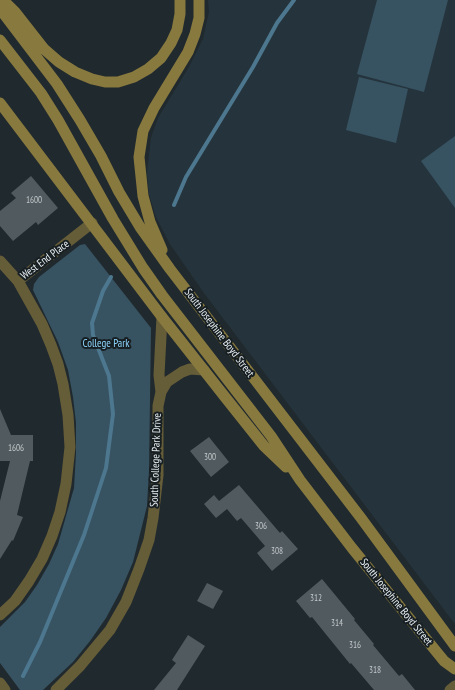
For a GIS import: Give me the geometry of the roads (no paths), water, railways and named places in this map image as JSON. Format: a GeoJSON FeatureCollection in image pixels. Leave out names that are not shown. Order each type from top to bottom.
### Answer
{"type":"FeatureCollection","features":[{"type":"Feature","properties":{"kind":"main road"},"geometry":{"type":"LineString","coordinates":[[3,0],[15,12],[44,49],[59,62],[75,72],[92,79],[106,82],[118,82],[134,77],[148,69],[161,58],[171,43],[177,30],[180,14],[180,0]]}},
{"type":"Feature","properties":{"kind":"main road"},"geometry":{"type":"LineString","coordinates":[[170,269],[150,222],[143,196],[139,157],[143,131],[154,108],[188,52],[195,34],[199,18],[199,0]]}},
{"type":"Feature","properties":{"kind":"main road","name":"South Josephine Boyd Street"},"geometry":{"type":"LineString","coordinates":[[0,9],[61,90],[101,156],[119,192],[140,227],[170,269],[361,518],[455,646]]}},
{"type":"Feature","properties":{"kind":"main road","name":"South Josephine Boyd Street"},"geometry":{"type":"LineString","coordinates":[[0,40],[41,93],[58,120],[113,219],[143,268],[162,295],[271,436],[300,480],[352,548],[444,661],[455,669]]}},
{"type":"Feature","properties":{"kind":"main road"},"geometry":{"type":"LineString","coordinates":[[0,103],[162,317],[264,446],[300,480]]}},
{"type":"Feature","properties":{"kind":"street","name":"West End Place"},"geometry":{"type":"LineString","coordinates":[[0,261],[18,281],[92,223]]}},
{"type":"Feature","properties":{"kind":"street"},"geometry":{"type":"LineString","coordinates":[[0,615],[15,601],[29,581],[42,559],[52,536],[60,512],[66,484],[70,447],[68,415],[58,364],[42,324],[18,281]]}},
{"type":"Feature","properties":{"kind":"street","name":"South College Park Drive"},"geometry":{"type":"LineString","coordinates":[[56,690],[80,666],[110,630],[126,602],[149,540],[158,475],[158,406],[161,392],[159,375],[162,317]]}},
{"type":"Feature","properties":{"kind":"street"},"geometry":{"type":"LineString","coordinates":[[161,392],[167,382],[182,372],[190,369],[204,370]]}},
{"type":"Feature","properties":{"kind":"street"},"geometry":{"type":"LineString","coordinates":[[0,683],[5,690]]}},
{"type":"Feature","properties":{"kind":"street"},"geometry":{"type":"LineString","coordinates":[[450,690],[455,686]]}},
{"type":"Feature","properties":{"kind":"waterway"},"geometry":{"type":"LineString","coordinates":[[174,205],[186,177],[253,67],[277,23],[294,0]]}},
{"type":"Feature","properties":{"kind":"waterway"},"geometry":{"type":"LineString","coordinates":[[23,676],[40,642],[84,535],[106,468],[113,414],[109,376],[93,335],[92,323],[103,291],[111,277]]}},
{"type":"Feature","properties":{"kind":"park label","name":"College Park"},"geometry":{"type":"Point","coordinates":[106,344]}}]}
